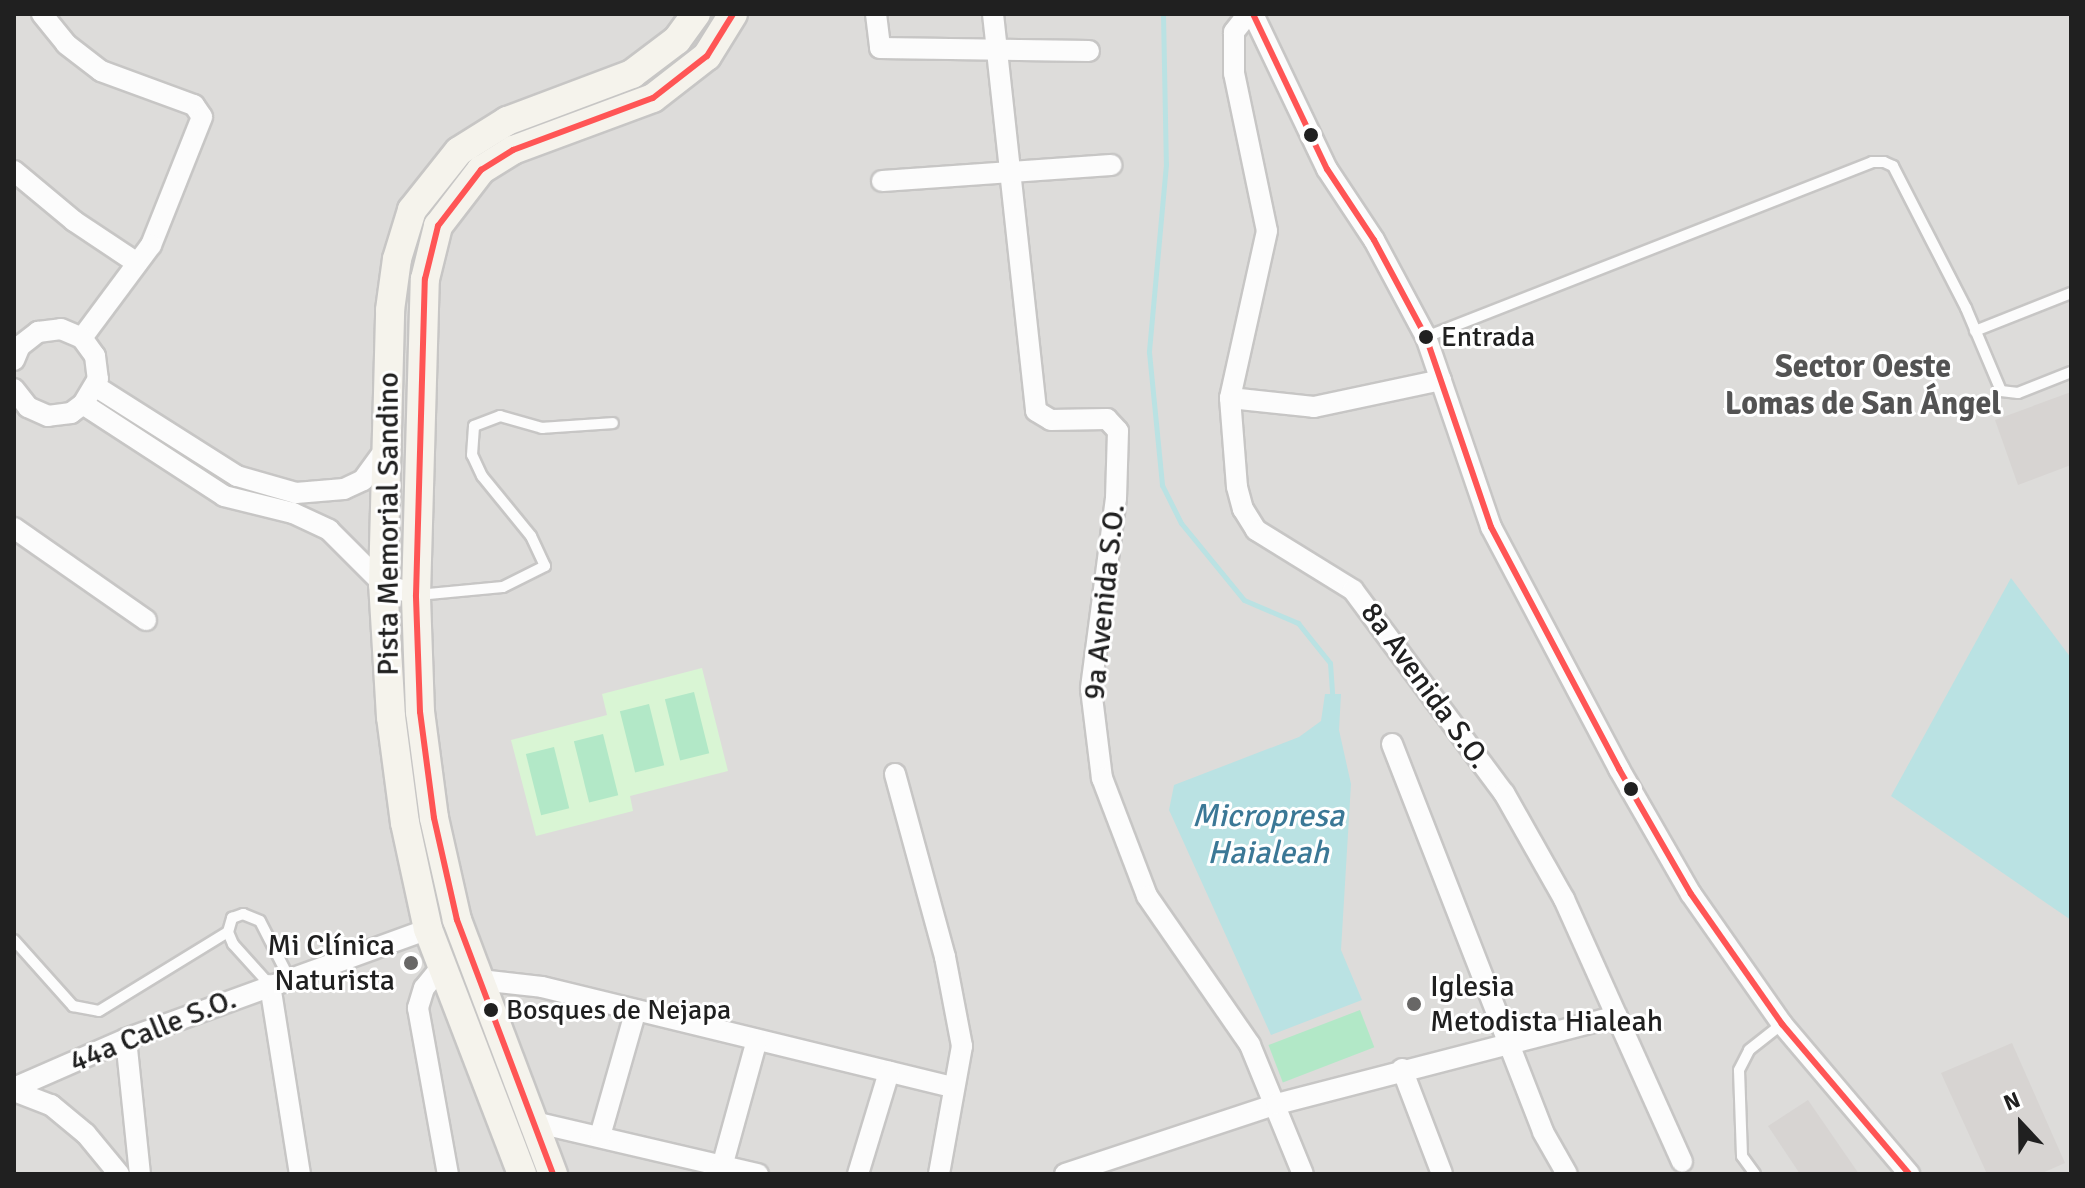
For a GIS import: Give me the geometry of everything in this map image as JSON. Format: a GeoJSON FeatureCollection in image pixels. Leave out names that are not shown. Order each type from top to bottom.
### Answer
{"type":"FeatureCollection","features":[{"type":"Feature","properties":{"kind":"main road","name":"Pista Memorial Sandino"},"geometry":{"type":"LineString","coordinates":[[522,1174],[428,929],[405,823],[391,717],[383,584],[386,448],[397,259],[412,210],[434,177],[459,151],[507,121],[632,74],[677,40],[696,14]]}},
{"type":"Feature","properties":{"kind":"main road","name":"Pista Memorial Sandino"},"geometry":{"type":"LineString","coordinates":[[553,1174],[457,920],[434,818],[420,712],[416,595],[421,328],[425,279],[438,226],[473,178],[513,150],[653,98],[686,77],[707,56],[733,14]]}},
{"type":"Feature","properties":{"kind":"street"},"geometry":{"type":"LineString","coordinates":[[42,14],[66,44],[101,71],[194,105],[202,117],[151,245],[82,338]]}},
{"type":"Feature","properties":{"kind":"street"},"geometry":{"type":"LineString","coordinates":[[876,14],[880,48],[1089,51]]}},
{"type":"Feature","properties":{"kind":"street"},"geometry":{"type":"LineString","coordinates":[[993,14],[1012,172]]}},
{"type":"Feature","properties":{"kind":"street"},"geometry":{"type":"LineString","coordinates":[[1250,14],[1327,169],[1374,240],[1426,337],[1491,527],[1619,769],[1712,924],[1782,1024],[1909,1174]]}},
{"type":"Feature","properties":{"kind":"street","name":"8a Avenida S.O."},"geometry":{"type":"LineString","coordinates":[[1250,14],[1234,32],[1234,73],[1267,231],[1230,398],[1237,487],[1256,530],[1353,590],[1370,610],[1536,843],[1682,1162]]}},
{"type":"Feature","properties":{"kind":"street"},"geometry":{"type":"LineString","coordinates":[[882,181],[1111,165]]}},
{"type":"Feature","properties":{"kind":"street"},"geometry":{"type":"LineString","coordinates":[[14,171],[74,221],[137,263]]}},
{"type":"Feature","properties":{"kind":"street","name":"9a Avenida S.O."},"geometry":{"type":"LineString","coordinates":[[1012,172],[1036,411],[1051,420],[1082,417],[1107,419],[1118,431],[1116,498],[1091,689],[1102,778],[1147,896],[1250,1045],[1277,1104],[1303,1174]]}},
{"type":"Feature","properties":{"kind":"street"},"geometry":{"type":"LineString","coordinates":[[14,389],[21,414],[48,416],[71,413],[83,404],[95,386],[95,356],[82,338],[61,329],[38,332],[15,356]]}},
{"type":"Feature","properties":{"kind":"street"},"geometry":{"type":"LineString","coordinates":[[1230,398],[1314,407],[1441,380]]}},
{"type":"Feature","properties":{"kind":"street"},"geometry":{"type":"LineString","coordinates":[[95,386],[237,476],[294,503],[329,530],[383,584],[416,595]]}},
{"type":"Feature","properties":{"kind":"street"},"geometry":{"type":"LineString","coordinates":[[83,404],[224,496],[294,503],[344,489],[363,480],[386,448]]}},
{"type":"Feature","properties":{"kind":"street"},"geometry":{"type":"LineString","coordinates":[[14,528],[146,620]]}},
{"type":"Feature","properties":{"kind":"street"},"geometry":{"type":"LineString","coordinates":[[1392,744],[1543,1132],[1567,1174]]}},
{"type":"Feature","properties":{"kind":"street"},"geometry":{"type":"LineString","coordinates":[[895,774],[945,957],[962,1046],[951,1087],[939,1174]]}},
{"type":"Feature","properties":{"kind":"street","name":"44a Calle S.O."},"geometry":{"type":"LineString","coordinates":[[14,1090],[126,1039],[428,929]]}},
{"type":"Feature","properties":{"kind":"street"},"geometry":{"type":"LineString","coordinates":[[442,966],[424,988],[418,1008],[448,1174]]}},
{"type":"Feature","properties":{"kind":"street"},"geometry":{"type":"LineString","coordinates":[[480,980],[542,987],[951,1087]]}},
{"type":"Feature","properties":{"kind":"street"},"geometry":{"type":"LineString","coordinates":[[279,982],[300,1174]]}},
{"type":"Feature","properties":{"kind":"street"},"geometry":{"type":"LineString","coordinates":[[600,1136],[636,1010]]}},
{"type":"Feature","properties":{"kind":"street"},"geometry":{"type":"LineString","coordinates":[[1065,1174],[1277,1104],[1402,1069],[1617,1016]]}},
{"type":"Feature","properties":{"kind":"street"},"geometry":{"type":"LineString","coordinates":[[126,1039],[140,1174]]}},
{"type":"Feature","properties":{"kind":"street"},"geometry":{"type":"LineString","coordinates":[[720,1170],[757,1040]]}},
{"type":"Feature","properties":{"kind":"street"},"geometry":{"type":"LineString","coordinates":[[1402,1069],[1442,1174]]}},
{"type":"Feature","properties":{"kind":"street"},"geometry":{"type":"LineString","coordinates":[[858,1174],[889,1072]]}},
{"type":"Feature","properties":{"kind":"street"},"geometry":{"type":"LineString","coordinates":[[14,1090],[51,1105],[86,1134],[119,1174]]}},
{"type":"Feature","properties":{"kind":"street"},"geometry":{"type":"LineString","coordinates":[[534,1122],[600,1136],[720,1170],[758,1174]]}},
{"type":"Feature","properties":{"kind":"lane"},"geometry":{"type":"LineString","coordinates":[[1426,337],[1872,162],[1893,166],[1975,331],[1997,384],[2008,394],[2071,372]]}},
{"type":"Feature","properties":{"kind":"lane"},"geometry":{"type":"LineString","coordinates":[[1975,331],[2071,293]]}},
{"type":"Feature","properties":{"kind":"lane"},"geometry":{"type":"LineString","coordinates":[[416,595],[503,587],[545,566],[531,536],[482,476],[472,455],[474,426],[500,416],[542,428],[613,423]]}},
{"type":"Feature","properties":{"kind":"lane"},"geometry":{"type":"LineString","coordinates":[[14,940],[73,1006],[99,1011],[228,932],[232,918],[253,915],[270,933],[279,982]]}},
{"type":"Feature","properties":{"kind":"lane"},"geometry":{"type":"LineString","coordinates":[[228,932],[279,982]]}},
{"type":"Feature","properties":{"kind":"lane"},"geometry":{"type":"LineString","coordinates":[[1755,1174],[1742,1156],[1739,1070],[1749,1050],[1782,1024]]}},
{"type":"Feature","properties":{"kind":"shaded area"},"geometry":{"type":"Polygon","coordinates":[[[14,14],[2071,14],[2071,1174],[14,1174],[14,14]]]}},
{"type":"Feature","properties":{"kind":"green space"},"geometry":{"type":"Polygon","coordinates":[[[702,668],[728,771],[630,796],[633,811],[536,836],[511,740],[607,715],[602,694],[702,668]]]}},
{"type":"Feature","properties":{"kind":"green space"},"geometry":{"type":"Polygon","coordinates":[[[694,692],[709,753],[680,760],[665,699],[694,692]]]}},
{"type":"Feature","properties":{"kind":"green space"},"geometry":{"type":"Polygon","coordinates":[[[649,704],[664,765],[635,772],[620,711],[649,704]]]}},
{"type":"Feature","properties":{"kind":"green space"},"geometry":{"type":"Polygon","coordinates":[[[603,734],[618,795],[589,802],[574,741],[603,734]]]}},
{"type":"Feature","properties":{"kind":"green space"},"geometry":{"type":"Polygon","coordinates":[[[554,747],[569,808],[541,815],[526,754],[554,747]]]}},
{"type":"Feature","properties":{"kind":"green space"},"geometry":{"type":"Polygon","coordinates":[[[1360,1010],[1374,1047],[1283,1082],[1269,1045],[1360,1010]]]}},
{"type":"Feature","properties":{"kind":"water"},"geometry":{"type":"Polygon","coordinates":[[[2011,578],[2071,658],[2071,920],[1891,796],[2011,578]]]}},
{"type":"Feature","properties":{"kind":"water","name":"Micropresa Haialeah"},"geometry":{"type":"Polygon","coordinates":[[[1325,694],[1341,694],[1339,730],[1351,784],[1341,950],[1362,1000],[1271,1035],[1169,810],[1174,785],[1299,737],[1321,721],[1325,694]]]}},
{"type":"Feature","properties":{"kind":"building"},"geometry":{"type":"Polygon","coordinates":[[[2071,392],[2071,465],[2018,485],[1995,420],[2071,392]]]}},
{"type":"Feature","properties":{"kind":"building"},"geometry":{"type":"Polygon","coordinates":[[[2012,1043],[2065,1163],[2040,1174],[1987,1174],[1941,1073],[2012,1043]]]}},
{"type":"Feature","properties":{"kind":"building"},"geometry":{"type":"Polygon","coordinates":[[[1808,1100],[1859,1174],[1800,1174],[1768,1126],[1808,1100]]]}},
{"type":"Feature","properties":{"kind":"waterway"},"geometry":{"type":"LineString","coordinates":[[1163,14],[1166,164],[1149,352],[1162,485],[1181,523],[1244,600],[1298,623],[1330,663],[1332,694]]}},
{"type":"Feature","properties":{"kind":"transit line"},"geometry":{"type":"LineString","coordinates":[[553,1174],[457,920],[434,818],[420,712],[416,595],[425,279],[438,226],[481,170],[513,150],[653,98],[707,56],[733,14]]}},
{"type":"Feature","properties":{"kind":"transit line"},"geometry":{"type":"LineString","coordinates":[[1253,14],[1327,169],[1374,240],[1426,337],[1491,527],[1619,769],[1691,894],[1782,1024],[1909,1174]]}},
{"type":"Feature","properties":{"kind":"place","name":"Entrada"},"geometry":{"type":"Point","coordinates":[1426,337]}},
{"type":"Feature","properties":{"kind":"place","name":"Mi Clínica Naturista"},"geometry":{"type":"Point","coordinates":[411,963]}},
{"type":"Feature","properties":{"kind":"place","name":"Iglesia Metodista Hialeah"},"geometry":{"type":"Point","coordinates":[1414,1004]}},
{"type":"Feature","properties":{"kind":"place","name":"Bosques de Nejapa"},"geometry":{"type":"Point","coordinates":[491,1010]}},
{"type":"Feature","properties":{"kind":"district","name":"Sector Oeste Lomas de San Ángel"},"geometry":{"type":"Point","coordinates":[1863,386]}}]}
